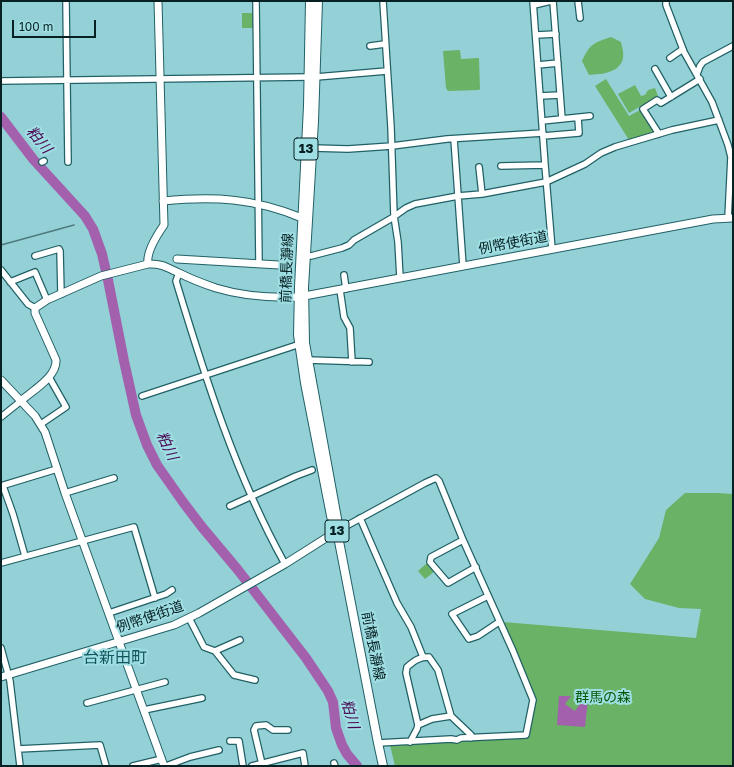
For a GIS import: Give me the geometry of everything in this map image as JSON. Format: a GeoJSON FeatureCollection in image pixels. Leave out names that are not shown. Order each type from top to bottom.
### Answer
{"type":"FeatureCollection","features":[{"type":"Feature","properties":{"kind":"main road","name":"前橋長瀞線"},"geometry":{"type":"LineString","coordinates":[[310,1],[313,77],[313,148],[306,255],[301,297],[305,343],[333,494],[338,524],[337,531],[383,766]]}},
{"type":"Feature","properties":{"kind":"main road","name":"前橋長瀞線"},"geometry":{"type":"LineString","coordinates":[[318,1],[302,218],[300,344],[305,384],[324,482],[333,526],[337,531]]}},
{"type":"Feature","properties":{"kind":"street"},"geometry":{"type":"LineString","coordinates":[[66,1],[68,162]]}},
{"type":"Feature","properties":{"kind":"street"},"geometry":{"type":"LineString","coordinates":[[35,308],[47,300],[101,276],[148,264],[147,258],[158,234],[164,225],[158,1]]}},
{"type":"Feature","properties":{"kind":"street"},"geometry":{"type":"LineString","coordinates":[[256,1],[259,264]]}},
{"type":"Feature","properties":{"kind":"street"},"geometry":{"type":"LineString","coordinates":[[383,1],[392,146],[394,216],[398,242],[400,278]]}},
{"type":"Feature","properties":{"kind":"street"},"geometry":{"type":"LineString","coordinates":[[552,249],[544,165],[534,3],[552,1],[562,119]]}},
{"type":"Feature","properties":{"kind":"street"},"geometry":{"type":"LineString","coordinates":[[578,1],[580,18]]}},
{"type":"Feature","properties":{"kind":"street"},"geometry":{"type":"LineString","coordinates":[[666,1],[683,49],[712,102],[728,145],[730,157],[731,218]]}},
{"type":"Feature","properties":{"kind":"street"},"geometry":{"type":"LineString","coordinates":[[536,35],[556,34]]}},
{"type":"Feature","properties":{"kind":"street"},"geometry":{"type":"LineString","coordinates":[[370,46],[385,44]]}},
{"type":"Feature","properties":{"kind":"street"},"geometry":{"type":"LineString","coordinates":[[659,134],[643,109],[657,100],[661,103],[671,97],[698,77],[700,66],[703,62],[733,46]]}},
{"type":"Feature","properties":{"kind":"street"},"geometry":{"type":"LineString","coordinates":[[670,58],[683,49]]}},
{"type":"Feature","properties":{"kind":"street"},"geometry":{"type":"LineString","coordinates":[[538,64],[558,63]]}},
{"type":"Feature","properties":{"kind":"street"},"geometry":{"type":"LineString","coordinates":[[654,68],[671,97]]}},
{"type":"Feature","properties":{"kind":"street"},"geometry":{"type":"LineString","coordinates":[[1,81],[313,77],[387,71]]}},
{"type":"Feature","properties":{"kind":"street"},"geometry":{"type":"LineString","coordinates":[[540,96],[560,95]]}},
{"type":"Feature","properties":{"kind":"street"},"geometry":{"type":"LineString","coordinates":[[542,121],[590,116]]}},
{"type":"Feature","properties":{"kind":"street"},"geometry":{"type":"LineString","coordinates":[[313,148],[348,149],[454,139],[579,133],[578,118]]}},
{"type":"Feature","properties":{"kind":"street"},"geometry":{"type":"LineString","coordinates":[[306,255],[311,256],[349,245],[354,240],[415,204],[458,196],[482,194],[546,182],[585,164],[616,147],[659,134],[719,120]]}},
{"type":"Feature","properties":{"kind":"street"},"geometry":{"type":"LineString","coordinates":[[454,139],[463,266]]}},
{"type":"Feature","properties":{"kind":"street"},"geometry":{"type":"LineString","coordinates":[[501,166],[544,165]]}},
{"type":"Feature","properties":{"kind":"street"},"geometry":{"type":"LineString","coordinates":[[479,167],[482,194]]}},
{"type":"Feature","properties":{"kind":"street"},"geometry":{"type":"LineString","coordinates":[[163,201],[213,198],[228,199],[258,204],[302,218]]}},
{"type":"Feature","properties":{"kind":"street","name":"例幣使街道"},"geometry":{"type":"LineString","coordinates":[[148,264],[162,264],[179,273],[217,288],[242,294],[301,297],[713,219],[731,218]]}},
{"type":"Feature","properties":{"kind":"street"},"geometry":{"type":"LineString","coordinates":[[35,256],[58,249],[60,251],[61,294]]}},
{"type":"Feature","properties":{"kind":"street"},"geometry":{"type":"LineString","coordinates":[[177,259],[279,264]]}},
{"type":"Feature","properties":{"kind":"street"},"geometry":{"type":"LineString","coordinates":[[1,270],[28,304],[35,308]]}},
{"type":"Feature","properties":{"kind":"street"},"geometry":{"type":"LineString","coordinates":[[10,282],[36,272],[47,300]]}},
{"type":"Feature","properties":{"kind":"street"},"geometry":{"type":"LineString","coordinates":[[179,273],[176,281],[204,375],[232,449],[252,496],[285,564]]}},
{"type":"Feature","properties":{"kind":"street"},"geometry":{"type":"LineString","coordinates":[[344,274],[344,317],[350,328],[352,362]]}},
{"type":"Feature","properties":{"kind":"street"},"geometry":{"type":"LineString","coordinates":[[1,417],[49,377],[56,366],[56,360],[35,313],[35,308]]}},
{"type":"Feature","properties":{"kind":"street"},"geometry":{"type":"LineString","coordinates":[[142,396],[300,344]]}},
{"type":"Feature","properties":{"kind":"street"},"geometry":{"type":"LineString","coordinates":[[308,360],[369,362]]}},
{"type":"Feature","properties":{"kind":"street"},"geometry":{"type":"LineString","coordinates":[[41,424],[66,407],[49,377]]}},
{"type":"Feature","properties":{"kind":"street"},"geometry":{"type":"LineString","coordinates":[[1,380],[21,400],[41,424],[48,440],[65,492],[164,764]]}},
{"type":"Feature","properties":{"kind":"street"},"geometry":{"type":"LineString","coordinates":[[25,556],[13,514],[2,486],[57,469]]}},
{"type":"Feature","properties":{"kind":"street"},"geometry":{"type":"LineString","coordinates":[[230,506],[312,470]]}},
{"type":"Feature","properties":{"kind":"street"},"geometry":{"type":"LineString","coordinates":[[65,492],[114,478]]}},
{"type":"Feature","properties":{"kind":"street"},"geometry":{"type":"LineString","coordinates":[[337,531],[436,478],[439,481],[533,700],[526,735],[461,738],[457,740],[451,739],[378,743]]}},
{"type":"Feature","properties":{"kind":"street"},"geometry":{"type":"LineString","coordinates":[[360,518],[397,603],[411,627],[424,657]]}},
{"type":"Feature","properties":{"kind":"street"},"geometry":{"type":"LineString","coordinates":[[1,563],[134,527],[155,598]]}},
{"type":"Feature","properties":{"kind":"street","name":"例幣使街道"},"geometry":{"type":"LineString","coordinates":[[1,677],[167,628],[189,618],[243,588],[285,564],[337,531]]}},
{"type":"Feature","properties":{"kind":"street"},"geometry":{"type":"LineString","coordinates":[[464,540],[431,557],[430,562],[448,583],[476,567]]}},
{"type":"Feature","properties":{"kind":"street"},"geometry":{"type":"LineString","coordinates":[[110,613],[166,594],[172,590]]}},
{"type":"Feature","properties":{"kind":"street"},"geometry":{"type":"LineString","coordinates":[[488,596],[452,614],[469,639],[478,636],[499,622]]}},
{"type":"Feature","properties":{"kind":"street"},"geometry":{"type":"LineString","coordinates":[[189,618],[204,647],[215,651],[234,675],[255,680]]}},
{"type":"Feature","properties":{"kind":"street"},"geometry":{"type":"LineString","coordinates":[[215,651],[240,640]]}},
{"type":"Feature","properties":{"kind":"street"},"geometry":{"type":"LineString","coordinates":[[1,648],[9,675],[20,766]]}},
{"type":"Feature","properties":{"kind":"street"},"geometry":{"type":"LineString","coordinates":[[410,742],[418,725],[406,673],[407,667],[414,660],[424,657],[429,657],[438,670],[451,716],[471,735],[471,738]]}},
{"type":"Feature","properties":{"kind":"street"},"geometry":{"type":"LineString","coordinates":[[87,703],[165,682]]}},
{"type":"Feature","properties":{"kind":"street"},"geometry":{"type":"LineString","coordinates":[[144,710],[202,698]]}},
{"type":"Feature","properties":{"kind":"street"},"geometry":{"type":"LineString","coordinates":[[418,725],[432,719],[451,716]]}},
{"type":"Feature","properties":{"kind":"street"},"geometry":{"type":"LineString","coordinates":[[262,764],[254,730],[256,726],[266,725],[273,730],[288,730]]}},
{"type":"Feature","properties":{"kind":"street"},"geometry":{"type":"LineString","coordinates":[[230,741],[239,741],[243,766]]}},
{"type":"Feature","properties":{"kind":"street"},"geometry":{"type":"LineString","coordinates":[[18,749],[100,745],[106,766]]}},
{"type":"Feature","properties":{"kind":"street"},"geometry":{"type":"LineString","coordinates":[[133,766],[164,764],[218,750]]}},
{"type":"Feature","properties":{"kind":"street"},"geometry":{"type":"LineString","coordinates":[[252,766],[303,753],[305,766]]}},
{"type":"Feature","properties":{"kind":"green space"},"geometry":{"type":"Polygon","coordinates":[[[242,13],[253,13],[253,28],[242,28],[242,13]]]}},
{"type":"Feature","properties":{"kind":"green space"},"geometry":{"type":"Polygon","coordinates":[[[611,37],[621,42],[623,58],[621,63],[610,72],[589,75],[582,61],[585,55],[593,45],[611,37]]]}},
{"type":"Feature","properties":{"kind":"green space"},"geometry":{"type":"Polygon","coordinates":[[[460,50],[461,59],[479,58],[479,90],[448,91],[446,88],[443,51],[460,50]]]}},
{"type":"Feature","properties":{"kind":"green space"},"geometry":{"type":"Polygon","coordinates":[[[606,79],[629,116],[640,110],[655,133],[629,140],[595,86],[606,79]]]}},
{"type":"Feature","properties":{"kind":"green space"},"geometry":{"type":"Polygon","coordinates":[[[635,85],[641,96],[645,95],[648,90],[655,88],[658,96],[629,113],[618,94],[635,85]]]}},
{"type":"Feature","properties":{"kind":"green space","name":"群馬の森"},"geometry":{"type":"Polygon","coordinates":[[[685,493],[733,494],[733,766],[395,766],[390,745],[528,738],[536,700],[503,622],[696,638],[701,609],[679,608],[645,599],[630,584],[659,538],[666,510],[685,493]]]}},
{"type":"Feature","properties":{"kind":"green space"},"geometry":{"type":"Polygon","coordinates":[[[427,563],[435,571],[425,579],[418,571],[427,563]]]}},
{"type":"Feature","properties":{"kind":"shaded area"},"geometry":{"type":"Polygon","coordinates":[[[559,696],[571,696],[565,704],[575,711],[584,698],[588,699],[585,727],[557,725],[559,696]]]}},
{"type":"Feature","properties":{"kind":"waterway","name":"粕川"},"geometry":{"type":"LineString","coordinates":[[1,117],[33,159],[85,216],[93,229],[102,254],[136,415],[147,445],[157,465],[202,527],[238,570],[306,658],[328,691],[333,702],[336,728],[342,745],[357,766]]}},
{"type":"Feature","properties":{"kind":"railway"},"geometry":{"type":"LineString","coordinates":[[1,245],[74,225]]}},
{"type":"Feature","properties":{"kind":"district","name":"台新田町"},"geometry":{"type":"Point","coordinates":[115,658]}}]}
